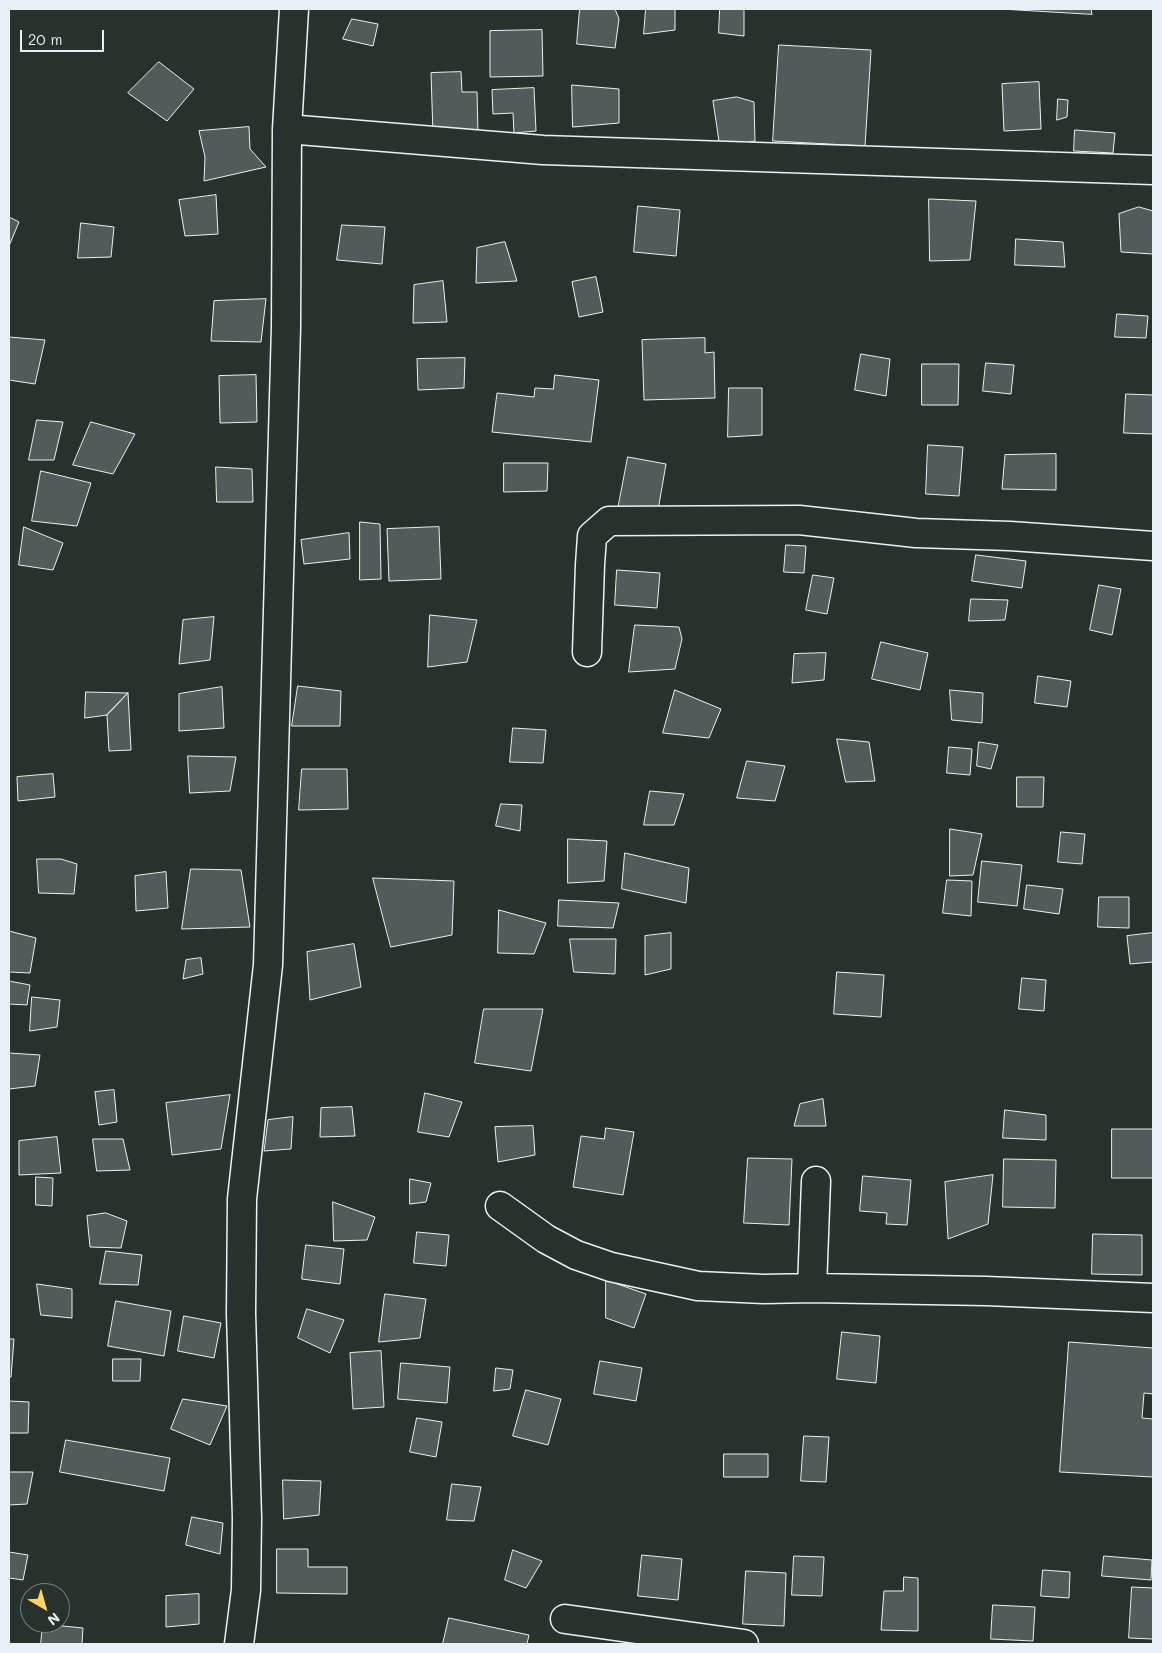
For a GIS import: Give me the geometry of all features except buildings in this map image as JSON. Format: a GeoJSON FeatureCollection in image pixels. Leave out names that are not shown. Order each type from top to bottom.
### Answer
{"type":"FeatureCollection","features":[{"type":"Feature","properties":{"kind":"street"},"geometry":{"type":"LineString","coordinates":[[238,1644],[246,1590],[247,1518],[241,1313],[242,1199],[268,965],[286,327],[287,129],[294,9]]}},
{"type":"Feature","properties":{"kind":"street"},"geometry":{"type":"LineString","coordinates":[[287,129],[543,150],[1153,170]]}},
{"type":"Feature","properties":{"kind":"street"},"geometry":{"type":"LineString","coordinates":[[587,652],[592,536],[609,521],[799,520],[916,533],[1010,536],[1153,546]]}},
{"type":"Feature","properties":{"kind":"street"},"geometry":{"type":"LineString","coordinates":[[812,1288],[816,1181]]}},
{"type":"Feature","properties":{"kind":"street"},"geometry":{"type":"LineString","coordinates":[[500,1206],[546,1239],[576,1256],[611,1267],[698,1286],[764,1289],[986,1291],[1153,1298]]}},
{"type":"Feature","properties":{"kind":"street"},"geometry":{"type":"LineString","coordinates":[[565,1619],[744,1644]]}}]}
